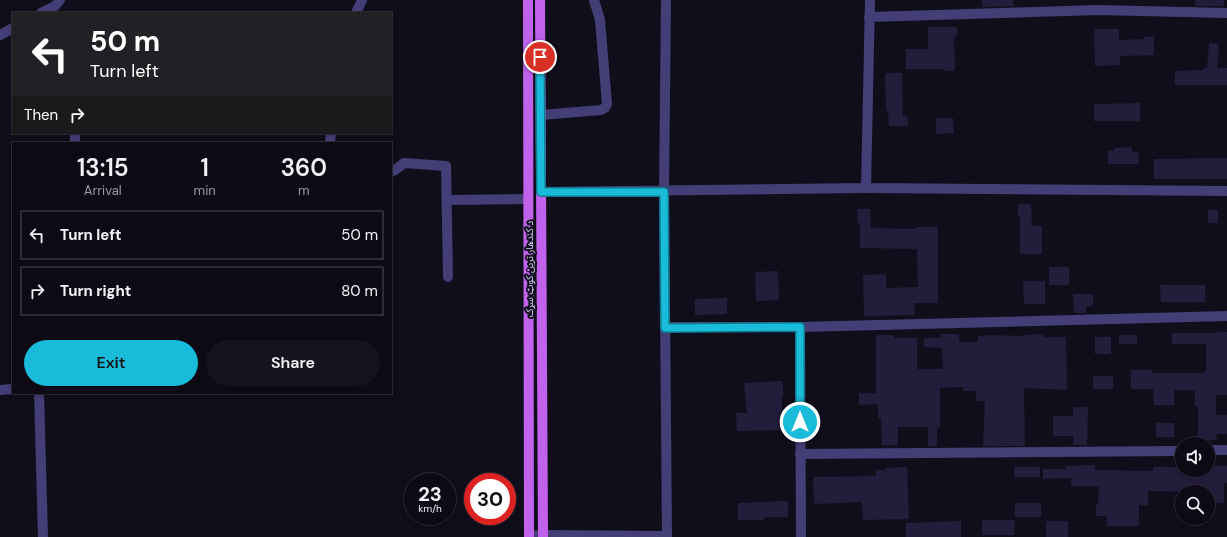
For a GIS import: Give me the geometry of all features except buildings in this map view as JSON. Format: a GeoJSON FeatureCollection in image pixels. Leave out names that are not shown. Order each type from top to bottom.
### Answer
{"type":"FeatureCollection","features":[{"type":"Feature","properties":{"kind":"main road","name":"د کندهار ترين کوټ سړک"},"geometry":{"type":"LineString","coordinates":[[528,0],[530,536]]}},
{"type":"Feature","properties":{"kind":"main road","name":"د کندهار ترين کوټ سړک"},"geometry":{"type":"LineString","coordinates":[[540,0],[543,536]]}},
{"type":"Feature","properties":{"kind":"street"},"geometry":{"type":"LineString","coordinates":[[356,12],[362,0]]}},
{"type":"Feature","properties":{"kind":"street"},"geometry":{"type":"LineString","coordinates":[[541,115],[601,110],[605,108],[606,104],[600,20],[594,0]]}},
{"type":"Feature","properties":{"kind":"street"},"geometry":{"type":"LineString","coordinates":[[530,536],[667,537],[664,192],[666,0]]}},
{"type":"Feature","properties":{"kind":"street"},"geometry":{"type":"LineString","coordinates":[[866,188],[870,0]]}},
{"type":"Feature","properties":{"kind":"street"},"geometry":{"type":"LineString","coordinates":[[43,12],[57,6]]}},
{"type":"Feature","properties":{"kind":"street"},"geometry":{"type":"LineString","coordinates":[[869,17],[1098,10],[1227,13]]}},
{"type":"Feature","properties":{"kind":"street"},"geometry":{"type":"LineString","coordinates":[[0,35],[12,29]]}},
{"type":"Feature","properties":{"kind":"street"},"geometry":{"type":"LineString","coordinates":[[392,172],[404,163],[446,166],[448,277]]}},
{"type":"Feature","properties":{"kind":"street"},"geometry":{"type":"LineString","coordinates":[[541,192],[664,192],[866,188],[1227,190]]}},
{"type":"Feature","properties":{"kind":"street"},"geometry":{"type":"LineString","coordinates":[[447,200],[528,199]]}},
{"type":"Feature","properties":{"kind":"street"},"geometry":{"type":"LineString","coordinates":[[665,328],[800,327],[1227,316]]}},
{"type":"Feature","properties":{"kind":"street"},"geometry":{"type":"LineString","coordinates":[[800,327],[801,537]]}},
{"type":"Feature","properties":{"kind":"street"},"geometry":{"type":"LineString","coordinates":[[0,390],[12,389]]}},
{"type":"Feature","properties":{"kind":"street"},"geometry":{"type":"LineString","coordinates":[[39,394],[43,537]]}},
{"type":"Feature","properties":{"kind":"street"},"geometry":{"type":"LineString","coordinates":[[1215,450],[1227,450]]}},
{"type":"Feature","properties":{"kind":"street"},"geometry":{"type":"LineString","coordinates":[[800,454],[1175,451]]}},
{"type":"Feature","properties":{"kind":"route"},"geometry":{"type":"LineString","coordinates":[[540,57],[541,192],[664,192],[665,328],[800,327],[800,422]]}}]}
